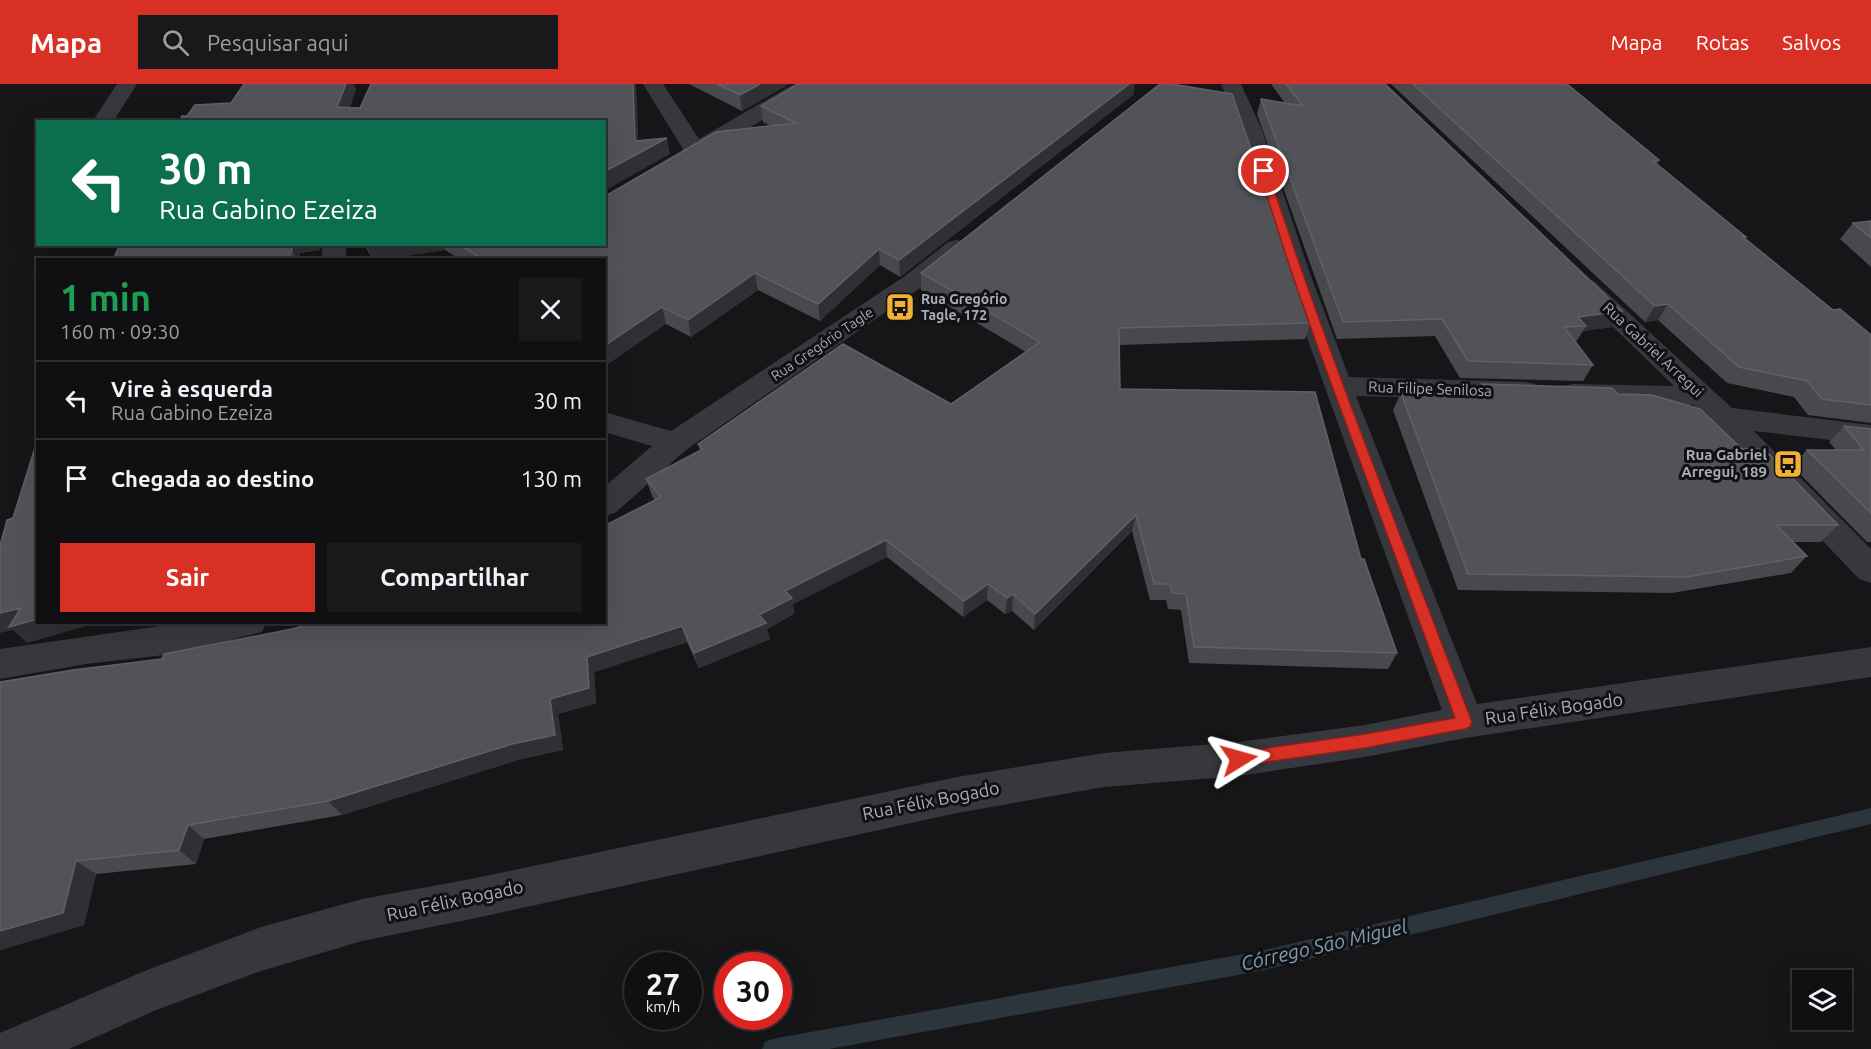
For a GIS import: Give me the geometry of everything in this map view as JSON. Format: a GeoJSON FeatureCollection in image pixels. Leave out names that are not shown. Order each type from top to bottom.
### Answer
{"type":"FeatureCollection","features":[{"type":"Feature","properties":{"kind":"street"},"geometry":{"type":"LineString","coordinates":[[103,120],[127,84]]}},
{"type":"Feature","properties":{"kind":"street"},"geometry":{"type":"LineString","coordinates":[[653,84],[695,150]]}},
{"type":"Feature","properties":{"kind":"street"},"geometry":{"type":"LineString","coordinates":[[672,164],[808,84]]}},
{"type":"Feature","properties":{"kind":"street"},"geometry":{"type":"LineString","coordinates":[[1231,84],[1251,130],[1296,271],[1338,386],[1465,722]]}},
{"type":"Feature","properties":{"kind":"street","name":"Rua Gregório Tagle"},"geometry":{"type":"LineString","coordinates":[[606,503],[675,443],[914,281],[978,230]]}},
{"type":"Feature","properties":{"kind":"street","name":"Rua Gabriel Arregui"},"geometry":{"type":"LineString","coordinates":[[1569,269],[1724,417],[1871,570]]}},
{"type":"Feature","properties":{"kind":"street","name":"Rua Filipe Senilosa"},"geometry":{"type":"LineString","coordinates":[[1338,386],[1701,396]]}},
{"type":"Feature","properties":{"kind":"street"},"geometry":{"type":"LineString","coordinates":[[1724,417],[1871,435]]}},
{"type":"Feature","properties":{"kind":"street"},"geometry":{"type":"LineString","coordinates":[[606,423],[675,443]]}},
{"type":"Feature","properties":{"kind":"street"},"geometry":{"type":"LineString","coordinates":[[0,664],[173,640],[241,624]]}},
{"type":"Feature","properties":{"kind":"street","name":"Rua Félix Bogado"},"geometry":{"type":"LineString","coordinates":[[16,1049],[157,988],[261,950],[362,920],[476,898],[957,795],[1104,770],[1239,759],[1331,746],[1465,722],[1871,662]]}},
{"type":"Feature","properties":{"kind":"building"},"geometry":{"type":"Polygon","coordinates":[[[244,84],[346,84],[337,107],[360,108],[371,84],[633,84],[635,141],[667,138],[606,171],[606,120],[180,120],[182,116],[187,116],[195,105],[231,103],[244,84]]]}},
{"type":"Feature","properties":{"kind":"building"},"geometry":{"type":"Polygon","coordinates":[[[717,84],[760,84],[740,95],[717,84]]]}},
{"type":"Feature","properties":{"kind":"building"},"geometry":{"type":"Polygon","coordinates":[[[798,84],[1129,84],[899,260],[879,249],[818,304],[755,273],[688,320],[662,307],[606,345],[606,258],[481,258],[461,246],[606,246],[606,195],[716,132],[796,123],[761,106],[798,84]]]}},
{"type":"Feature","properties":{"kind":"building"},"geometry":{"type":"Polygon","coordinates":[[[1160,84],[1232,94],[1311,323],[1119,328],[1120,389],[1315,392],[1361,559],[1364,559],[1397,653],[1194,647],[1186,594],[1172,593],[1170,584],[1154,584],[1136,515],[1035,614],[1013,594],[1007,598],[988,584],[964,601],[886,540],[785,591],[792,598],[759,615],[766,623],[694,653],[682,626],[587,657],[589,688],[550,699],[555,735],[512,744],[328,801],[188,825],[179,850],[76,861],[63,913],[0,931],[0,682],[162,659],[164,654],[311,624],[606,624],[606,525],[661,497],[646,479],[703,449],[698,444],[843,344],[951,404],[1040,342],[921,273],[1160,84]]]}},
{"type":"Feature","properties":{"kind":"building"},"geometry":{"type":"Polygon","coordinates":[[[1286,84],[1385,84],[1622,311],[1578,317],[1586,326],[1564,327],[1593,365],[1468,361],[1442,319],[1343,322],[1261,99],[1303,106],[1286,84]]]}},
{"type":"Feature","properties":{"kind":"building"},"geometry":{"type":"Polygon","coordinates":[[[1413,84],[1567,84],[1659,160],[1653,161],[1746,237],[1743,237],[1833,310],[1840,309],[1871,335],[1871,405],[1822,399],[1807,381],[1739,367],[1668,304],[1655,306],[1413,84]]]}},
{"type":"Feature","properties":{"kind":"building"},"geometry":{"type":"Polygon","coordinates":[[[1871,221],[1871,238],[1853,223],[1871,221]]]}},
{"type":"Feature","properties":{"kind":"building"},"geometry":{"type":"Polygon","coordinates":[[[119,246],[292,246],[292,251],[289,252],[290,258],[114,258],[119,246]]]}},
{"type":"Feature","properties":{"kind":"building"},"geometry":{"type":"Polygon","coordinates":[[[1482,384],[1612,388],[1618,394],[1652,395],[1700,409],[1742,449],[1764,449],[1838,525],[1776,525],[1807,556],[1687,577],[1468,574],[1401,393],[1488,394],[1482,384]]]}},
{"type":"Feature","properties":{"kind":"building"},"geometry":{"type":"Polygon","coordinates":[[[1844,426],[1871,429],[1871,513],[1807,450],[1864,450],[1844,426]]]}},
{"type":"Feature","properties":{"kind":"building"},"geometry":{"type":"Polygon","coordinates":[[[36,444],[36,620],[9,627],[21,608],[0,613],[0,546],[7,520],[13,518],[36,444]]]}},
{"type":"Feature","properties":{"kind":"waterway","name":"Córrego São Miguel"},"geometry":{"type":"LineString","coordinates":[[772,1049],[1260,961],[1871,816]]}},
{"type":"Feature","properties":{"kind":"place","name":"Rua Gregório Tagle, 172"},"geometry":{"type":"Point","coordinates":[900,307]}},
{"type":"Feature","properties":{"kind":"place","name":"Rua Gabriel Arregui, 189"},"geometry":{"type":"Point","coordinates":[1788,464]}},
{"type":"Feature","properties":{"kind":"route"},"geometry":{"type":"LineString","coordinates":[[1239,759],[1365,741],[1465,722],[1346,409],[1296,271],[1264,171]]}}]}
